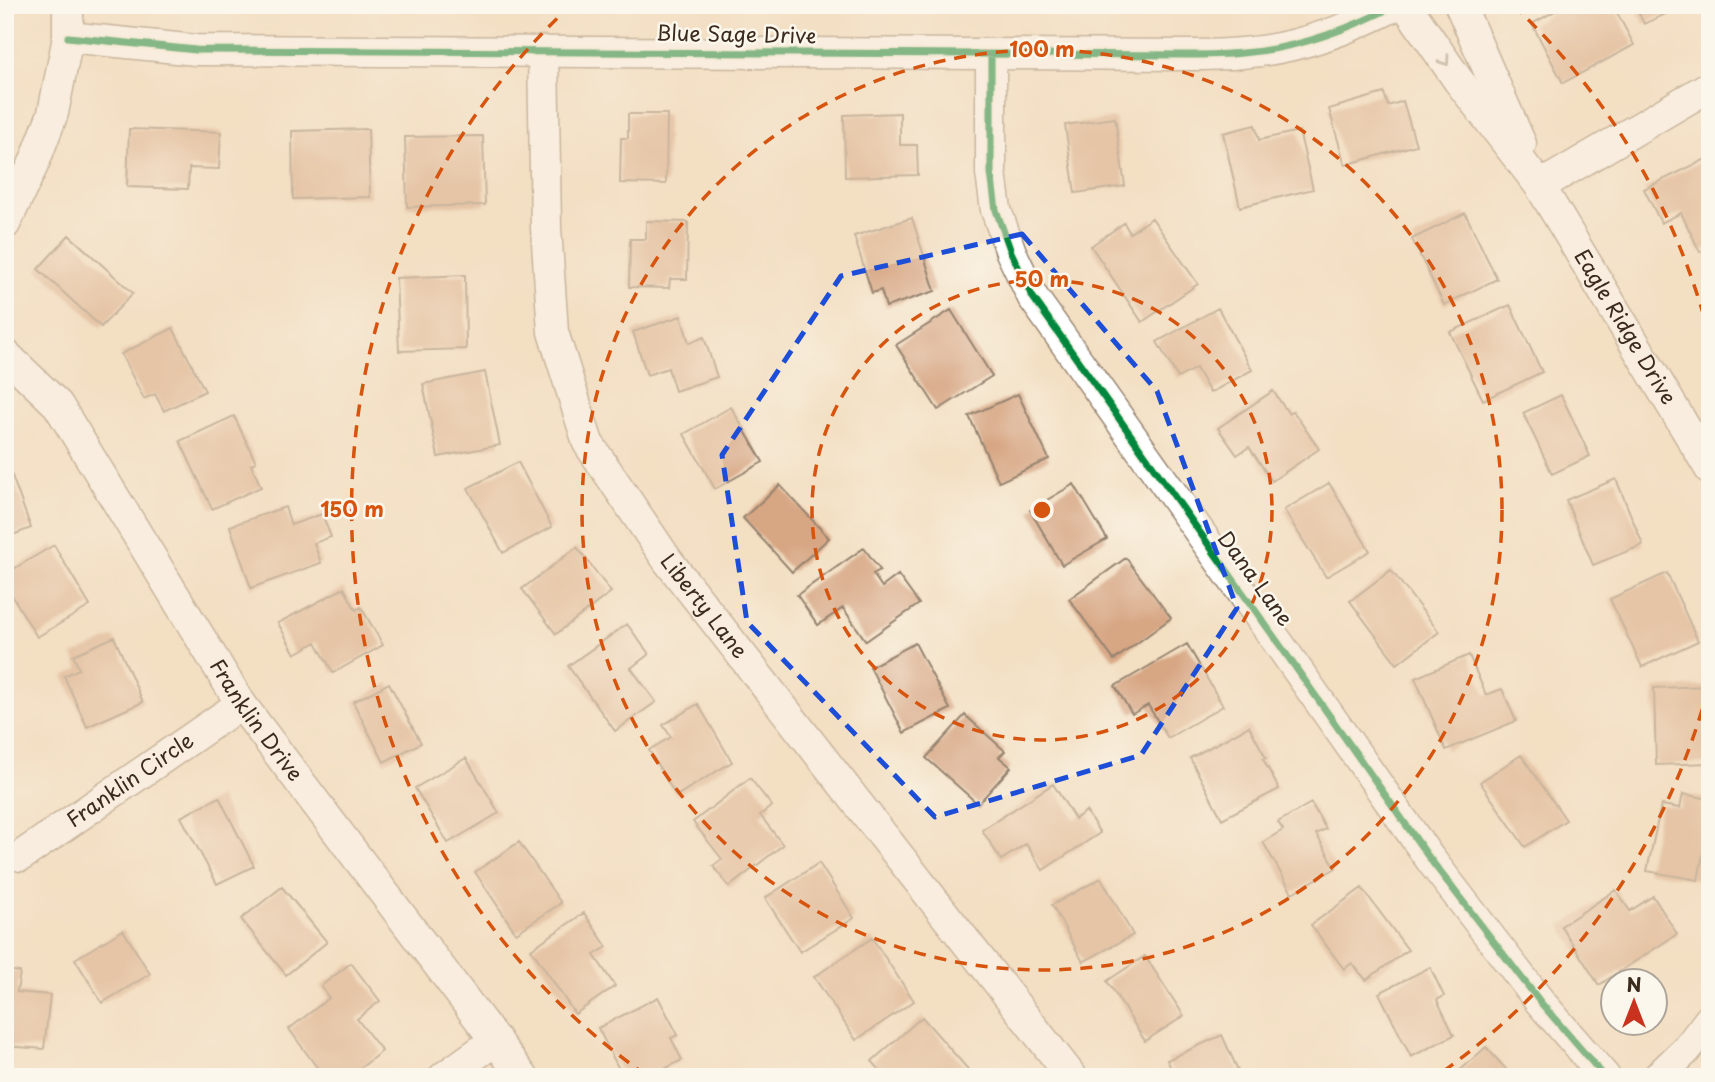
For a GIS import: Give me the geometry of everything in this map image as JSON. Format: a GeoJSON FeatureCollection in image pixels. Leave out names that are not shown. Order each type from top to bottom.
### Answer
{"type":"FeatureCollection","features":[{"type":"Feature","properties":{"kind":"street"},"geometry":{"type":"LineString","coordinates":[[5,224],[34,163],[53,113],[68,37],[68,5]]}},
{"type":"Feature","properties":{"kind":"street","name":"Blue Sage Drive"},"geometry":{"type":"LineString","coordinates":[[68,37],[196,50],[1183,55],[1244,53],[1288,46],[1367,20],[1396,5]]}},
{"type":"Feature","properties":{"kind":"street","name":"Eagle Ridge Drive"},"geometry":{"type":"LineString","coordinates":[[1406,5],[1458,80],[1540,186],[1710,469]]}},
{"type":"Feature","properties":{"kind":"street","name":"Eagle Ridge Drive"},"geometry":{"type":"LineString","coordinates":[[1460,5],[1540,186]]}},
{"type":"Feature","properties":{"kind":"street","name":"Liberty Lane"},"geometry":{"type":"LineString","coordinates":[[543,51],[546,228],[553,332],[588,443],[668,561],[1072,1077]]}},
{"type":"Feature","properties":{"kind":"street","name":"Dana Lane"},"geometry":{"type":"LineString","coordinates":[[991,55],[991,173],[996,210],[1011,252],[1032,296],[1430,859],[1541,1003],[1605,1077]]}},
{"type":"Feature","properties":{"kind":"street"},"geometry":{"type":"LineString","coordinates":[[1540,186],[1710,86]]}},
{"type":"Feature","properties":{"kind":"street","name":"Franklin Drive"},"geometry":{"type":"LineString","coordinates":[[5,354],[58,405],[241,704],[523,1077]]}},
{"type":"Feature","properties":{"kind":"street","name":"Franklin Circle"},"geometry":{"type":"LineString","coordinates":[[21,856],[241,704]]}},
{"type":"Feature","properties":{"kind":"street"},"geometry":{"type":"LineString","coordinates":[[1658,1077],[1686,1050],[1710,1019]]}},
{"type":"Feature","properties":{"kind":"street"},"geometry":{"type":"LineString","coordinates":[[444,1077],[496,1040]]}},
{"type":"Feature","properties":{"kind":"highlighted area"},"geometry":{"type":"Polygon","coordinates":[[[1022,234],[1157,391],[1237,608],[1141,755],[935,817],[747,622],[722,455],[841,276],[1022,234]]]}},
{"type":"Feature","properties":{"kind":"building"},"geometry":{"type":"Polygon","coordinates":[[[1566,5],[1613,5],[1634,45],[1563,83],[1532,24],[1566,5]]]}},
{"type":"Feature","properties":{"kind":"building"},"geometry":{"type":"Polygon","coordinates":[[[1635,5],[1685,5],[1644,24],[1635,5]]]}},
{"type":"Feature","properties":{"kind":"building"},"geometry":{"type":"Polygon","coordinates":[[[1384,93],[1388,106],[1403,101],[1416,145],[1345,165],[1329,109],[1384,93]]]}},
{"type":"Feature","properties":{"kind":"building"},"geometry":{"type":"Polygon","coordinates":[[[900,113],[900,145],[917,145],[918,175],[845,177],[844,115],[900,113]]]}},
{"type":"Feature","properties":{"kind":"building"},"geometry":{"type":"Polygon","coordinates":[[[628,114],[667,114],[666,184],[620,183],[621,138],[628,138],[628,114]]]}},
{"type":"Feature","properties":{"kind":"building"},"geometry":{"type":"Polygon","coordinates":[[[1115,118],[1125,186],[1075,193],[1065,125],[1115,118]]]}},
{"type":"Feature","properties":{"kind":"building"},"geometry":{"type":"Polygon","coordinates":[[[1255,125],[1259,140],[1299,131],[1313,189],[1240,207],[1223,133],[1255,125]]]}},
{"type":"Feature","properties":{"kind":"building"},"geometry":{"type":"Polygon","coordinates":[[[129,129],[221,132],[219,169],[189,168],[188,189],[127,187],[129,129]]]}},
{"type":"Feature","properties":{"kind":"building"},"geometry":{"type":"Polygon","coordinates":[[[368,129],[370,197],[293,199],[292,131],[368,129]]]}},
{"type":"Feature","properties":{"kind":"building"},"geometry":{"type":"Polygon","coordinates":[[[483,136],[485,205],[407,207],[405,137],[483,136]]]}},
{"type":"Feature","properties":{"kind":"building"},"geometry":{"type":"Polygon","coordinates":[[[1710,157],[1710,247],[1700,252],[1681,213],[1661,223],[1644,189],[1710,157]]]}},
{"type":"Feature","properties":{"kind":"building"},"geometry":{"type":"Polygon","coordinates":[[[1465,213],[1497,279],[1444,305],[1412,239],[1465,213]]]}},
{"type":"Feature","properties":{"kind":"building"},"geometry":{"type":"Polygon","coordinates":[[[912,218],[935,291],[886,307],[881,290],[872,293],[854,236],[912,218]]]}},
{"type":"Feature","properties":{"kind":"building"},"geometry":{"type":"Polygon","coordinates":[[[1152,218],[1198,284],[1142,322],[1091,246],[1124,223],[1130,233],[1152,218]]]}},
{"type":"Feature","properties":{"kind":"building"},"geometry":{"type":"Polygon","coordinates":[[[646,221],[688,222],[687,279],[670,279],[669,288],[629,287],[630,239],[646,239],[646,221]]]}},
{"type":"Feature","properties":{"kind":"building"},"geometry":{"type":"Polygon","coordinates":[[[69,235],[133,293],[101,327],[38,269],[69,235]]]}},
{"type":"Feature","properties":{"kind":"building"},"geometry":{"type":"Polygon","coordinates":[[[465,275],[466,349],[399,351],[396,278],[465,275]]]}},
{"type":"Feature","properties":{"kind":"building"},"geometry":{"type":"Polygon","coordinates":[[[1510,305],[1542,372],[1483,400],[1450,332],[1510,305]]]}},
{"type":"Feature","properties":{"kind":"building"},"geometry":{"type":"Polygon","coordinates":[[[1218,308],[1252,370],[1210,393],[1196,368],[1178,378],[1157,342],[1218,308]]]}},
{"type":"Feature","properties":{"kind":"building"},"geometry":{"type":"Polygon","coordinates":[[[951,310],[992,376],[938,410],[896,345],[951,310]]]}},
{"type":"Feature","properties":{"kind":"building"},"geometry":{"type":"Polygon","coordinates":[[[681,316],[689,343],[704,337],[717,377],[675,391],[668,368],[647,375],[633,332],[681,316]]]}},
{"type":"Feature","properties":{"kind":"building"},"geometry":{"type":"Polygon","coordinates":[[[173,328],[205,391],[164,411],[155,394],[144,399],[121,354],[173,328]]]}},
{"type":"Feature","properties":{"kind":"building"},"geometry":{"type":"Polygon","coordinates":[[[485,372],[500,445],[438,457],[423,384],[485,372]]]}},
{"type":"Feature","properties":{"kind":"building"},"geometry":{"type":"Polygon","coordinates":[[[1273,391],[1289,414],[1293,411],[1319,449],[1272,481],[1249,447],[1237,455],[1218,428],[1273,391]]]}},
{"type":"Feature","properties":{"kind":"building"},"geometry":{"type":"Polygon","coordinates":[[[1018,394],[1049,459],[999,482],[969,416],[1018,394]]]}},
{"type":"Feature","properties":{"kind":"building"},"geometry":{"type":"Polygon","coordinates":[[[1561,395],[1590,456],[1552,474],[1523,413],[1561,395]]]}},
{"type":"Feature","properties":{"kind":"building"},"geometry":{"type":"Polygon","coordinates":[[[731,407],[763,462],[715,489],[684,434],[731,407]]]}},
{"type":"Feature","properties":{"kind":"building"},"geometry":{"type":"Polygon","coordinates":[[[234,416],[256,462],[251,464],[261,487],[212,509],[180,441],[234,416]]]}},
{"type":"Feature","properties":{"kind":"building"},"geometry":{"type":"Polygon","coordinates":[[[518,462],[552,527],[503,553],[468,488],[518,462]]]}},
{"type":"Feature","properties":{"kind":"building"},"geometry":{"type":"Polygon","coordinates":[[[8,465],[31,528],[5,538],[5,466],[8,465]]]}},
{"type":"Feature","properties":{"kind":"building"},"geometry":{"type":"Polygon","coordinates":[[[1616,479],[1643,545],[1593,565],[1566,500],[1616,479]]]}},
{"type":"Feature","properties":{"kind":"building"},"geometry":{"type":"Polygon","coordinates":[[[1329,483],[1370,551],[1326,577],[1284,510],[1329,483]]]}},
{"type":"Feature","properties":{"kind":"building"},"geometry":{"type":"Polygon","coordinates":[[[1074,484],[1107,539],[1062,565],[1030,510],[1074,484]]]}},
{"type":"Feature","properties":{"kind":"building"},"geometry":{"type":"Polygon","coordinates":[[[780,485],[829,538],[792,572],[743,518],[780,485]]]}},
{"type":"Feature","properties":{"kind":"building"},"geometry":{"type":"Polygon","coordinates":[[[285,507],[291,525],[322,514],[331,537],[314,543],[321,563],[251,588],[230,526],[285,507]]]}},
{"type":"Feature","properties":{"kind":"building"},"geometry":{"type":"Polygon","coordinates":[[[54,545],[90,606],[37,637],[5,584],[5,574],[54,545]]]}},
{"type":"Feature","properties":{"kind":"building"},"geometry":{"type":"Polygon","coordinates":[[[577,547],[611,592],[556,634],[522,589],[577,547]]]}},
{"type":"Feature","properties":{"kind":"building"},"geometry":{"type":"Polygon","coordinates":[[[864,548],[880,570],[873,574],[882,587],[898,575],[919,604],[866,641],[843,608],[818,625],[797,595],[864,548]]]}},
{"type":"Feature","properties":{"kind":"building"},"geometry":{"type":"Polygon","coordinates":[[[1126,558],[1171,618],[1114,660],[1069,599],[1126,558]]]}},
{"type":"Feature","properties":{"kind":"building"},"geometry":{"type":"Polygon","coordinates":[[[1391,570],[1439,632],[1397,664],[1350,601],[1391,570]]]}},
{"type":"Feature","properties":{"kind":"building"},"geometry":{"type":"Polygon","coordinates":[[[1667,573],[1698,641],[1642,667],[1610,599],[1667,573]]]}},
{"type":"Feature","properties":{"kind":"building"},"geometry":{"type":"Polygon","coordinates":[[[344,588],[356,610],[361,607],[383,645],[333,673],[316,642],[295,654],[278,623],[344,588]]]}},
{"type":"Feature","properties":{"kind":"building"},"geometry":{"type":"Polygon","coordinates":[[[627,624],[649,654],[631,668],[656,702],[615,731],[568,666],[627,624]]]}},
{"type":"Feature","properties":{"kind":"building"},"geometry":{"type":"Polygon","coordinates":[[[114,637],[143,702],[87,727],[64,676],[79,669],[73,655],[114,637]]]}},
{"type":"Feature","properties":{"kind":"building"},"geometry":{"type":"Polygon","coordinates":[[[915,643],[950,709],[904,733],[870,667],[915,643]]]}},
{"type":"Feature","properties":{"kind":"building"},"geometry":{"type":"Polygon","coordinates":[[[1187,644],[1223,706],[1168,738],[1148,705],[1132,714],[1115,686],[1187,644]]]}},
{"type":"Feature","properties":{"kind":"building"},"geometry":{"type":"Polygon","coordinates":[[[1469,655],[1486,695],[1502,689],[1516,721],[1446,750],[1415,678],[1469,655]]]}},
{"type":"Feature","properties":{"kind":"building"},"geometry":{"type":"Polygon","coordinates":[[[389,683],[421,743],[384,762],[353,702],[389,683]]]}},
{"type":"Feature","properties":{"kind":"building"},"geometry":{"type":"Polygon","coordinates":[[[1710,686],[1709,763],[1656,765],[1654,688],[1710,686]]]}},
{"type":"Feature","properties":{"kind":"building"},"geometry":{"type":"Polygon","coordinates":[[[698,704],[732,762],[676,796],[649,750],[671,737],[663,725],[698,704]]]}},
{"type":"Feature","properties":{"kind":"building"},"geometry":{"type":"Polygon","coordinates":[[[965,715],[1005,751],[999,757],[1011,767],[978,804],[926,758],[965,715]]]}},
{"type":"Feature","properties":{"kind":"building"},"geometry":{"type":"Polygon","coordinates":[[[1249,726],[1279,789],[1222,819],[1190,758],[1249,726]]]}},
{"type":"Feature","properties":{"kind":"building"},"geometry":{"type":"Polygon","coordinates":[[[1521,755],[1566,820],[1525,847],[1480,782],[1521,755]]]}},
{"type":"Feature","properties":{"kind":"building"},"geometry":{"type":"Polygon","coordinates":[[[466,758],[499,813],[448,843],[415,788],[466,758]]]}},
{"type":"Feature","properties":{"kind":"building"},"geometry":{"type":"Polygon","coordinates":[[[750,778],[772,806],[760,815],[783,845],[729,887],[713,866],[722,859],[693,822],[750,778]]]}},
{"type":"Feature","properties":{"kind":"building"},"geometry":{"type":"Polygon","coordinates":[[[1053,784],[1075,819],[1086,811],[1100,833],[1043,870],[1026,844],[1001,860],[982,830],[1053,784]]]}},
{"type":"Feature","properties":{"kind":"building"},"geometry":{"type":"Polygon","coordinates":[[[1683,794],[1710,799],[1710,839],[1706,838],[1698,880],[1647,871],[1661,805],[1680,808],[1683,794]]]}},
{"type":"Feature","properties":{"kind":"building"},"geometry":{"type":"Polygon","coordinates":[[[219,797],[254,866],[217,884],[181,817],[219,797]]]}},
{"type":"Feature","properties":{"kind":"building"},"geometry":{"type":"Polygon","coordinates":[[[1311,803],[1326,829],[1316,834],[1336,868],[1292,893],[1263,842],[1283,830],[1278,822],[1311,803]]]}},
{"type":"Feature","properties":{"kind":"building"},"geometry":{"type":"Polygon","coordinates":[[[519,842],[561,903],[516,933],[475,872],[519,842]]]}},
{"type":"Feature","properties":{"kind":"building"},"geometry":{"type":"Polygon","coordinates":[[[819,863],[854,918],[800,952],[765,898],[819,863]]]}},
{"type":"Feature","properties":{"kind":"building"},"geometry":{"type":"Polygon","coordinates":[[[1101,878],[1133,935],[1083,962],[1052,905],[1101,878]]]}},
{"type":"Feature","properties":{"kind":"building"},"geometry":{"type":"Polygon","coordinates":[[[282,887],[327,942],[286,975],[241,919],[282,887]]]}},
{"type":"Feature","properties":{"kind":"building"},"geometry":{"type":"Polygon","coordinates":[[[1362,888],[1408,950],[1366,980],[1352,963],[1344,969],[1311,925],[1362,888]]]}},
{"type":"Feature","properties":{"kind":"building"},"geometry":{"type":"Polygon","coordinates":[[[1616,890],[1630,911],[1653,896],[1677,934],[1627,967],[1600,967],[1599,985],[1561,926],[1616,890]]]}},
{"type":"Feature","properties":{"kind":"building"},"geometry":{"type":"Polygon","coordinates":[[[584,913],[607,947],[594,955],[615,986],[575,1014],[531,949],[584,913]]]}},
{"type":"Feature","properties":{"kind":"building"},"geometry":{"type":"Polygon","coordinates":[[[123,930],[150,974],[102,1003],[75,959],[123,930]]]}},
{"type":"Feature","properties":{"kind":"building"},"geometry":{"type":"Polygon","coordinates":[[[872,938],[914,1001],[856,1040],[814,977],[872,938]]]}},
{"type":"Feature","properties":{"kind":"building"},"geometry":{"type":"Polygon","coordinates":[[[1145,956],[1184,1016],[1145,1041],[1107,981],[1145,956]]]}},
{"type":"Feature","properties":{"kind":"building"},"geometry":{"type":"Polygon","coordinates":[[[351,963],[380,1001],[357,1019],[382,1051],[349,1077],[324,1077],[289,1029],[329,998],[321,986],[351,963]]]}},
{"type":"Feature","properties":{"kind":"building"},"geometry":{"type":"Polygon","coordinates":[[[1430,967],[1444,996],[1437,1000],[1454,1035],[1411,1057],[1379,993],[1430,967]]]}},
{"type":"Feature","properties":{"kind":"building"},"geometry":{"type":"Polygon","coordinates":[[[5,970],[20,972],[17,992],[50,995],[44,1049],[5,1046],[5,970]]]}},
{"type":"Feature","properties":{"kind":"building"},"geometry":{"type":"Polygon","coordinates":[[[658,997],[678,1035],[671,1038],[682,1060],[649,1077],[623,1077],[598,1028],[658,997]]]}},
{"type":"Feature","properties":{"kind":"building"},"geometry":{"type":"Polygon","coordinates":[[[922,1017],[973,1075],[971,1077],[886,1077],[872,1061],[922,1017]]]}},
{"type":"Feature","properties":{"kind":"building"},"geometry":{"type":"Polygon","coordinates":[[[1222,1035],[1241,1077],[1175,1077],[1167,1060],[1222,1035]]]}},
{"type":"Feature","properties":{"kind":"building"},"geometry":{"type":"Polygon","coordinates":[[[1486,1047],[1513,1077],[1453,1077],[1486,1047]]]}},
{"type":"Feature","properties":{"kind":"cycle path"},"geometry":{"type":"LineString","coordinates":[[68,37],[196,50],[1213,55],[1262,51],[1302,43],[1340,30],[1396,5]]}},
{"type":"Feature","properties":{"kind":"cycle path"},"geometry":{"type":"LineString","coordinates":[[991,55],[991,173],[996,210],[1011,252],[1032,296],[1430,859],[1541,1003],[1605,1077]]}}]}
